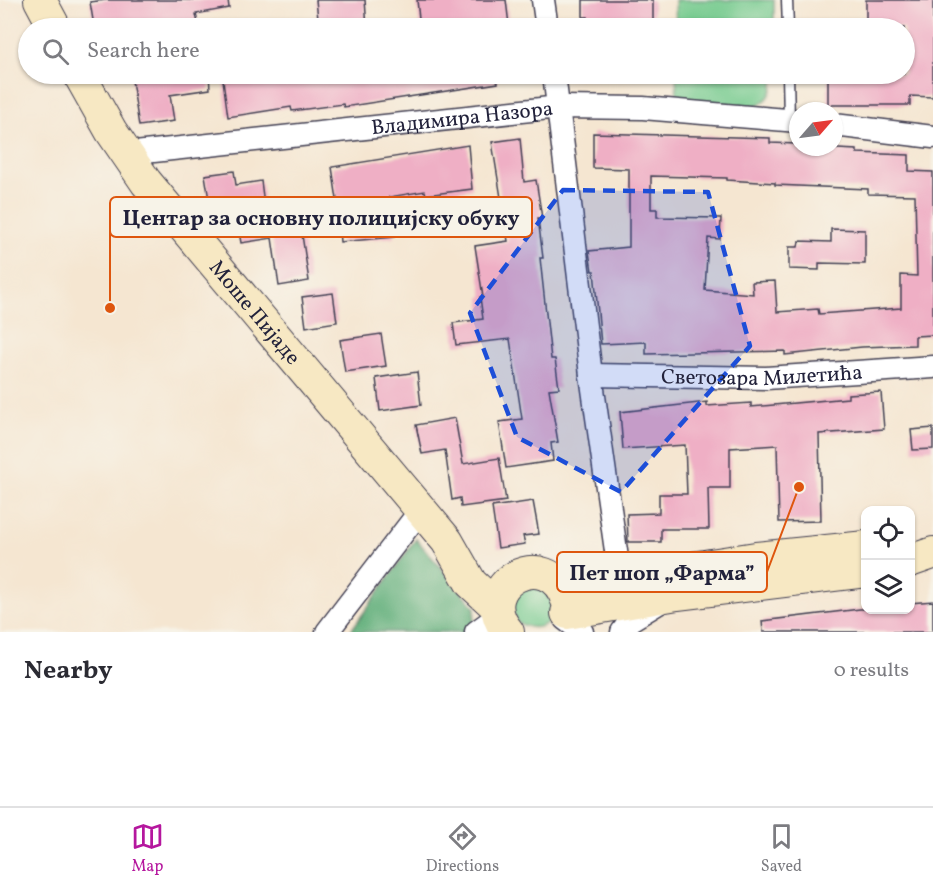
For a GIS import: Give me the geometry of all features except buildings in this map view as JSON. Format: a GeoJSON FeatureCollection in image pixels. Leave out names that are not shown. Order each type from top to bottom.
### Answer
{"type":"FeatureCollection","features":[{"type":"Feature","properties":{"kind":"street"},"geometry":{"type":"LineString","coordinates":[[40,0],[50,18]]}},
{"type":"Feature","properties":{"kind":"street"},"geometry":{"type":"LineString","coordinates":[[543,0],[546,18]]}},
{"type":"Feature","properties":{"kind":"street","name":"Моше Пијаде"},"geometry":{"type":"LineString","coordinates":[[85,84],[126,154],[447,541],[495,622]]}},
{"type":"Feature","properties":{"kind":"street"},"geometry":{"type":"LineString","coordinates":[[556,84],[591,375],[620,579]]}},
{"type":"Feature","properties":{"kind":"street","name":"Владимира Назора"},"geometry":{"type":"LineString","coordinates":[[126,154],[208,143],[559,107],[664,109],[789,121]]}},
{"type":"Feature","properties":{"kind":"street"},"geometry":{"type":"LineString","coordinates":[[843,126],[933,136]]}},
{"type":"Feature","properties":{"kind":"street","name":"Светозара Милетића"},"geometry":{"type":"LineString","coordinates":[[591,375],[766,378],[933,367]]}},
{"type":"Feature","properties":{"kind":"street"},"geometry":{"type":"LineString","coordinates":[[327,632],[420,511]]}},
{"type":"Feature","properties":{"kind":"street"},"geometry":{"type":"LineString","coordinates":[[915,542],[933,540]]}},
{"type":"Feature","properties":{"kind":"street","name":"Моше Пијаде"},"geometry":{"type":"LineString","coordinates":[[447,541],[478,562],[515,577]]}},
{"type":"Feature","properties":{"kind":"street"},"geometry":{"type":"LineString","coordinates":[[495,622],[502,589],[515,577],[532,572],[542,573],[558,582],[620,579],[756,558],[861,548]]}},
{"type":"Feature","properties":{"kind":"street"},"geometry":{"type":"LineString","coordinates":[[913,560],[933,553]]}},
{"type":"Feature","properties":{"kind":"street"},"geometry":{"type":"LineString","coordinates":[[558,582],[567,602],[568,624],[676,594],[861,571]]}},
{"type":"Feature","properties":{"kind":"street"},"geometry":{"type":"LineString","coordinates":[[622,632],[626,624],[639,614],[676,594]]}},
{"type":"Feature","properties":{"kind":"lane"},"geometry":{"type":"LineString","coordinates":[[787,0],[788,18]]}},
{"type":"Feature","properties":{"kind":"lane"},"geometry":{"type":"LineString","coordinates":[[789,84],[791,102]]}},
{"type":"Feature","properties":{"kind":"highlighted area"},"geometry":{"type":"Polygon","coordinates":[[[563,190],[708,192],[750,346],[621,492],[517,437],[470,313],[563,190]]]}},
{"type":"Feature","properties":{"kind":"green space"},"geometry":{"type":"Polygon","coordinates":[[[675,0],[774,0],[774,18],[676,18],[675,0]]]}},
{"type":"Feature","properties":{"kind":"green space"},"geometry":{"type":"Polygon","coordinates":[[[676,84],[773,84],[768,98],[755,107],[677,99],[676,84]]]}},
{"type":"Feature","properties":{"kind":"green space"},"geometry":{"type":"Polygon","coordinates":[[[416,539],[475,607],[474,621],[466,632],[350,632],[416,539]]]}},
{"type":"Feature","properties":{"kind":"green space"},"geometry":{"type":"Polygon","coordinates":[[[543,583],[556,611],[553,617],[539,627],[528,627],[516,621],[510,598],[514,590],[543,583]]]}},
{"type":"Feature","properties":{"kind":"place","name":"Центар за основну полицијску обуку"},"geometry":{"type":"Point","coordinates":[110,308]}},
{"type":"Feature","properties":{"kind":"place","name":"Пет шоп „Фарма”"},"geometry":{"type":"Point","coordinates":[799,487]}}]}
